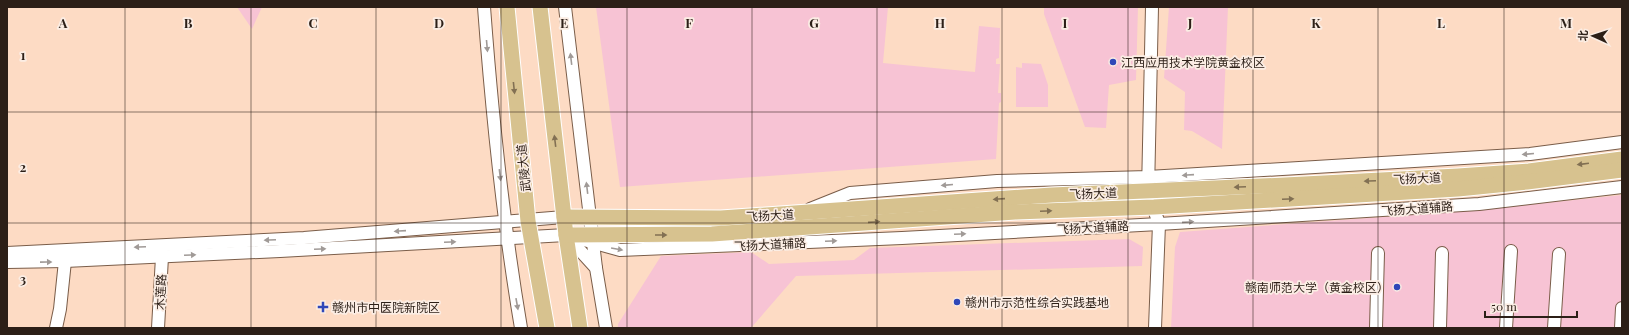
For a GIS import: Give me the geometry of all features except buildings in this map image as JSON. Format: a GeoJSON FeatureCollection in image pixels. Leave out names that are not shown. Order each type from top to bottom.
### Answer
{"type":"FeatureCollection","features":[{"type":"Feature","properties":{"kind":"main road","name":"武陵大道"},"geometry":{"type":"LineString","coordinates":[[507,7],[528,221],[547,328]]}},
{"type":"Feature","properties":{"kind":"main road"},"geometry":{"type":"LineString","coordinates":[[542,11],[566,235],[580,328]]}},
{"type":"Feature","properties":{"kind":"main road","name":"飞扬大道"},"geometry":{"type":"LineString","coordinates":[[564,217],[722,218],[799,214],[1052,195],[1148,184],[1285,185],[1529,171],[1622,159]]}},
{"type":"Feature","properties":{"kind":"main road","name":"飞扬大道"},"geometry":{"type":"LineString","coordinates":[[566,235],[593,239],[712,234],[1015,212],[1154,207],[1458,189],[1622,171]]}},
{"type":"Feature","properties":{"kind":"street"},"geometry":{"type":"LineString","coordinates":[[484,7],[491,92],[512,276],[521,328]]}},
{"type":"Feature","properties":{"kind":"street"},"geometry":{"type":"LineString","coordinates":[[500,7],[508,29]]}},
{"type":"Feature","properties":{"kind":"street"},"geometry":{"type":"LineString","coordinates":[[565,7],[596,268],[606,328]]}},
{"type":"Feature","properties":{"kind":"street"},"geometry":{"type":"LineString","coordinates":[[1152,7],[1148,184],[1159,224],[1155,328]]}},
{"type":"Feature","properties":{"kind":"street"},"geometry":{"type":"LineString","coordinates":[[799,214],[850,193],[997,181],[1148,184],[1332,166],[1530,154],[1621,142]]}},
{"type":"Feature","properties":{"kind":"street"},"geometry":{"type":"LineString","coordinates":[[1285,185],[1332,166]]}},
{"type":"Feature","properties":{"kind":"street"},"geometry":{"type":"LineString","coordinates":[[1576,193],[1622,171]]}},
{"type":"Feature","properties":{"kind":"street"},"geometry":{"type":"LineString","coordinates":[[997,181],[1052,195]]}},
{"type":"Feature","properties":{"kind":"street","name":"飞扬大道辅路"},"geometry":{"type":"LineString","coordinates":[[593,239],[620,250],[902,238],[1479,204],[1622,188]]}},
{"type":"Feature","properties":{"kind":"street"},"geometry":{"type":"LineString","coordinates":[[1239,202],[1299,215]]}},
{"type":"Feature","properties":{"kind":"street"},"geometry":{"type":"LineString","coordinates":[[7,253],[304,238],[506,223],[564,217]]}},
{"type":"Feature","properties":{"kind":"street"},"geometry":{"type":"LineString","coordinates":[[7,262],[65,261],[532,238],[566,235],[596,268]]}},
{"type":"Feature","properties":{"kind":"street"},"geometry":{"type":"LineString","coordinates":[[1506,328],[1511,251]]}},
{"type":"Feature","properties":{"kind":"street"},"geometry":{"type":"LineString","coordinates":[[1376,328],[1378,253]]}},
{"type":"Feature","properties":{"kind":"street"},"geometry":{"type":"LineString","coordinates":[[1440,328],[1442,253]]}},
{"type":"Feature","properties":{"kind":"street"},"geometry":{"type":"LineString","coordinates":[[1554,328],[1559,254]]}},
{"type":"Feature","properties":{"kind":"street","name":"木莲路"},"geometry":{"type":"LineString","coordinates":[[158,328],[162,256]]}},
{"type":"Feature","properties":{"kind":"street"},"geometry":{"type":"LineString","coordinates":[[56,328],[60,309],[65,261]]}},
{"type":"Feature","properties":{"kind":"street"},"geometry":{"type":"LineString","coordinates":[[1621,328],[1622,308]]}},
{"type":"Feature","properties":{"kind":"shaded area"},"geometry":{"type":"Polygon","coordinates":[[[237,7],[262,7],[252,29],[237,7]]]}},
{"type":"Feature","properties":{"kind":"shaded area"},"geometry":{"type":"Polygon","coordinates":[[[596,7],[888,7],[883,63],[975,72],[979,26],[1000,28],[999,58],[996,59],[996,64],[1000,64],[998,93],[1001,93],[1001,102],[999,103],[996,159],[620,187],[596,7]]]}},
{"type":"Feature","properties":{"kind":"shaded area"},"geometry":{"type":"Polygon","coordinates":[[[1044,7],[1138,7],[1136,80],[1109,85],[1106,128],[1085,127],[1044,14],[1044,7]]]}},
{"type":"Feature","properties":{"kind":"shaded area"},"geometry":{"type":"Polygon","coordinates":[[[1169,7],[1228,7],[1222,149],[1192,131],[1184,130],[1185,92],[1164,78],[1169,7]]]}},
{"type":"Feature","properties":{"kind":"shaded area"},"geometry":{"type":"Polygon","coordinates":[[[1022,63],[1041,64],[1048,85],[1048,107],[1016,107],[1016,67],[1022,68],[1022,63]]]}},
{"type":"Feature","properties":{"kind":"shaded area","name":"赣南师范大学（黄金校区）"},"geometry":{"type":"Polygon","coordinates":[[[1622,195],[1622,328],[1171,328],[1175,247],[1180,232],[1478,210],[1622,195]]]}},
{"type":"Feature","properties":{"kind":"shaded area"},"geometry":{"type":"Polygon","coordinates":[[[1129,239],[1143,247],[1142,266],[796,276],[751,328],[618,328],[618,324],[661,256],[751,252],[769,264],[854,260],[870,248],[1129,239]]]}},
{"type":"Feature","properties":{"kind":"place","name":"江西应用技术学院黄金校区"},"geometry":{"type":"Point","coordinates":[1113,62]}},
{"type":"Feature","properties":{"kind":"place","name":"赣南师范大学（黄金校区）"},"geometry":{"type":"Point","coordinates":[1397,287]}},
{"type":"Feature","properties":{"kind":"place","name":"赣州市示范性综合实践基地"},"geometry":{"type":"Point","coordinates":[957,302]}},
{"type":"Feature","properties":{"kind":"place","name":"赣州市中医院新院区"},"geometry":{"type":"Point","coordinates":[323,307]}}]}
